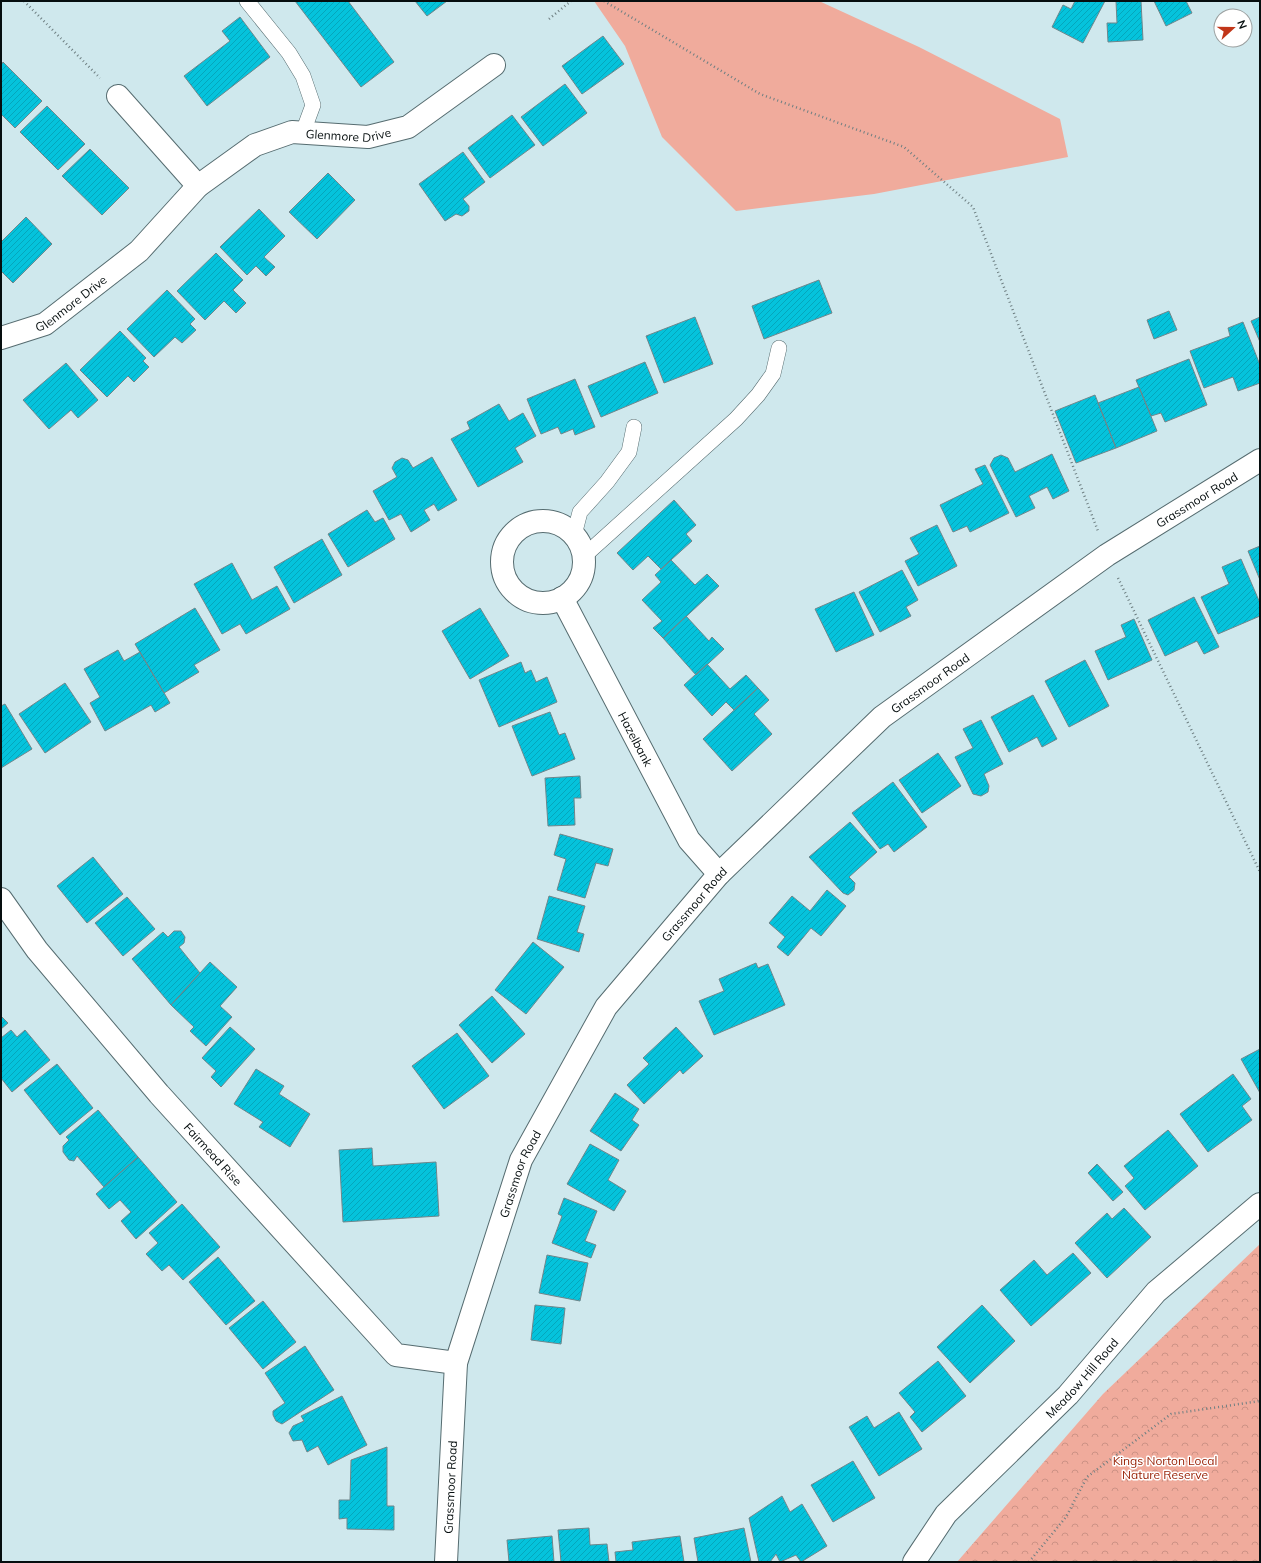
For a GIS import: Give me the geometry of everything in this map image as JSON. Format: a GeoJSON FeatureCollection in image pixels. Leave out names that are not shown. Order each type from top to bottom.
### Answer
{"type":"FeatureCollection","features":[{"type":"Feature","properties":{"kind":"street","name":"Glenmore Drive"},"geometry":{"type":"LineString","coordinates":[[1,338],[45,324],[133,256],[198,186],[255,146],[292,132],[368,137],[408,126],[494,65]]}},
{"type":"Feature","properties":{"kind":"street"},"geometry":{"type":"LineString","coordinates":[[118,96],[198,186]]}},
{"type":"Feature","properties":{"kind":"street","name":"Grassmoor Road"},"geometry":{"type":"LineString","coordinates":[[446,1562],[456,1363],[521,1160],[606,1007],[718,874],[882,717],[1107,555],[1260,460]]}},
{"type":"Feature","properties":{"kind":"street"},"geometry":{"type":"LineString","coordinates":[[541,521],[562,525],[574,535],[582,549],[583,557],[584,563],[579,582],[569,594],[555,602],[540,604],[527,600],[513,591],[504,577],[501,564],[503,550],[512,534],[525,524],[541,521]]}},
{"type":"Feature","properties":{"kind":"street","name":"Hazelbank"},"geometry":{"type":"LineString","coordinates":[[562,598],[689,840],[718,874]]}},
{"type":"Feature","properties":{"kind":"street","name":"Fairmead Rise"},"geometry":{"type":"LineString","coordinates":[[1,899],[37,950],[159,1094],[396,1355],[456,1363]]}},
{"type":"Feature","properties":{"kind":"street","name":"Meadow Hill Road"},"geometry":{"type":"LineString","coordinates":[[914,1562],[946,1514],[1068,1395],[1156,1292],[1260,1204]]}},
{"type":"Feature","properties":{"kind":"lane"},"geometry":{"type":"LineString","coordinates":[[247,1],[289,53],[304,76],[313,105],[303,132]]}},
{"type":"Feature","properties":{"kind":"lane"},"geometry":{"type":"LineString","coordinates":[[583,557],[736,419],[758,395],[773,374],[779,348]]}},
{"type":"Feature","properties":{"kind":"lane"},"geometry":{"type":"LineString","coordinates":[[574,535],[580,512],[607,482],[628,452],[634,427]]}},
{"type":"Feature","properties":{"kind":"path"},"geometry":{"type":"LineString","coordinates":[[24,1],[118,96]]}},
{"type":"Feature","properties":{"kind":"path"},"geometry":{"type":"LineString","coordinates":[[549,19],[571,1]]}},
{"type":"Feature","properties":{"kind":"path"},"geometry":{"type":"LineString","coordinates":[[604,1],[760,94],[904,147],[974,207],[1107,555],[1260,872]]}},
{"type":"Feature","properties":{"kind":"path"},"geometry":{"type":"LineString","coordinates":[[1029,1562],[1066,1516],[1087,1478],[1171,1414],[1260,1401]]}},
{"type":"Feature","properties":{"kind":"green space"},"geometry":{"type":"Polygon","coordinates":[[[594,1],[819,1],[919,47],[1060,119],[1068,157],[874,194],[736,211],[662,137],[625,46],[594,1]]]}},
{"type":"Feature","properties":{"kind":"green space","name":"Kings Norton Local Nature Reserve"},"geometry":{"type":"Polygon","coordinates":[[[1260,1244],[1260,1562],[957,1562],[1103,1394],[1260,1244]]]}},
{"type":"Feature","properties":{"kind":"building"},"geometry":{"type":"Polygon","coordinates":[[[295,1],[348,1],[394,62],[361,87],[295,1]]]}},
{"type":"Feature","properties":{"kind":"building"},"geometry":{"type":"Polygon","coordinates":[[[415,1],[447,1],[427,16],[415,1]]]}},
{"type":"Feature","properties":{"kind":"building"},"geometry":{"type":"Polygon","coordinates":[[[1075,1],[1105,1],[1083,43],[1052,27],[1063,5],[1071,9],[1075,1]]]}},
{"type":"Feature","properties":{"kind":"building"},"geometry":{"type":"Polygon","coordinates":[[[1116,1],[1141,1],[1143,40],[1108,42],[1107,23],[1117,23],[1116,1]]]}},
{"type":"Feature","properties":{"kind":"building"},"geometry":{"type":"Polygon","coordinates":[[[1154,1],[1186,1],[1192,13],[1166,26],[1154,1]]]}},
{"type":"Feature","properties":{"kind":"building"},"geometry":{"type":"Polygon","coordinates":[[[240,17],[270,57],[207,106],[184,76],[230,41],[222,31],[240,17]]]}},
{"type":"Feature","properties":{"kind":"building"},"geometry":{"type":"Polygon","coordinates":[[[603,36],[624,64],[582,94],[562,66],[603,36]]]}},
{"type":"Feature","properties":{"kind":"building"},"geometry":{"type":"Polygon","coordinates":[[[3,62],[42,101],[15,128],[1,114],[1,65],[3,62]]]}},
{"type":"Feature","properties":{"kind":"building"},"geometry":{"type":"Polygon","coordinates":[[[565,84],[587,113],[543,146],[521,117],[565,84]]]}},
{"type":"Feature","properties":{"kind":"building"},"geometry":{"type":"Polygon","coordinates":[[[47,106],[85,144],[58,170],[20,132],[47,106]]]}},
{"type":"Feature","properties":{"kind":"building"},"geometry":{"type":"Polygon","coordinates":[[[512,115],[535,145],[490,178],[468,148],[512,115]]]}},
{"type":"Feature","properties":{"kind":"building"},"geometry":{"type":"Polygon","coordinates":[[[90,149],[129,188],[102,215],[62,176],[90,149]]]}},
{"type":"Feature","properties":{"kind":"building"},"geometry":{"type":"Polygon","coordinates":[[[463,152],[485,182],[463,199],[469,206],[469,211],[462,216],[456,214],[445,221],[419,184],[463,152]]]}},
{"type":"Feature","properties":{"kind":"building"},"geometry":{"type":"Polygon","coordinates":[[[328,173],[355,200],[317,239],[289,212],[328,173]]]}},
{"type":"Feature","properties":{"kind":"building"},"geometry":{"type":"Polygon","coordinates":[[[259,209],[285,236],[264,257],[275,267],[266,276],[256,266],[247,275],[220,247],[259,209]]]}},
{"type":"Feature","properties":{"kind":"building"},"geometry":{"type":"Polygon","coordinates":[[[26,217],[52,244],[13,283],[1,271],[1,242],[26,217]]]}},
{"type":"Feature","properties":{"kind":"building"},"geometry":{"type":"Polygon","coordinates":[[[216,253],[243,280],[233,290],[246,303],[236,313],[224,301],[205,320],[177,291],[216,253]]]}},
{"type":"Feature","properties":{"kind":"building"},"geometry":{"type":"Polygon","coordinates":[[[819,280],[832,313],[764,339],[752,306],[819,280]]]}},
{"type":"Feature","properties":{"kind":"building"},"geometry":{"type":"Polygon","coordinates":[[[167,290],[195,319],[190,324],[196,330],[182,343],[175,337],[154,357],[127,329],[167,290]]]}},
{"type":"Feature","properties":{"kind":"building"},"geometry":{"type":"Polygon","coordinates":[[[1169,311],[1177,330],[1154,339],[1147,320],[1169,311]]]}},
{"type":"Feature","properties":{"kind":"building"},"geometry":{"type":"Polygon","coordinates":[[[695,317],[713,364],[664,383],[646,336],[695,317]]]}},
{"type":"Feature","properties":{"kind":"building"},"geometry":{"type":"Polygon","coordinates":[[[1260,317],[1260,342],[1251,321],[1260,317]]]}},
{"type":"Feature","properties":{"kind":"building"},"geometry":{"type":"Polygon","coordinates":[[[1243,322],[1260,365],[1260,383],[1238,391],[1233,377],[1204,388],[1190,351],[1230,336],[1228,328],[1243,322]]]}},
{"type":"Feature","properties":{"kind":"building"},"geometry":{"type":"Polygon","coordinates":[[[120,331],[146,358],[143,361],[149,367],[134,382],[128,376],[107,397],[80,370],[120,331]]]}},
{"type":"Feature","properties":{"kind":"building"},"geometry":{"type":"Polygon","coordinates":[[[1189,359],[1207,405],[1165,422],[1161,413],[1151,416],[1136,380],[1189,359]]]}},
{"type":"Feature","properties":{"kind":"building"},"geometry":{"type":"Polygon","coordinates":[[[645,362],[658,393],[601,417],[588,386],[645,362]]]}},
{"type":"Feature","properties":{"kind":"building"},"geometry":{"type":"Polygon","coordinates":[[[66,363],[98,400],[78,418],[71,410],[49,429],[23,400],[66,363]]]}},
{"type":"Feature","properties":{"kind":"building"},"geometry":{"type":"Polygon","coordinates":[[[575,379],[595,427],[575,435],[573,429],[561,434],[558,427],[541,434],[527,399],[575,379]]]}},
{"type":"Feature","properties":{"kind":"building"},"geometry":{"type":"Polygon","coordinates":[[[1139,387],[1157,431],[1116,448],[1098,403],[1139,387]]]}},
{"type":"Feature","properties":{"kind":"building"},"geometry":{"type":"Polygon","coordinates":[[[1095,395],[1116,448],[1076,463],[1055,411],[1095,395]]]}},
{"type":"Feature","properties":{"kind":"building"},"geometry":{"type":"Polygon","coordinates":[[[499,404],[509,421],[523,413],[536,436],[515,448],[523,462],[478,487],[451,439],[470,429],[467,422],[499,404]]]}},
{"type":"Feature","properties":{"kind":"building"},"geometry":{"type":"Polygon","coordinates":[[[1052,454],[1069,491],[1053,499],[1047,487],[1029,496],[1035,508],[1016,517],[990,465],[994,458],[1001,455],[1008,458],[1015,472],[1052,454]]]}},
{"type":"Feature","properties":{"kind":"building"},"geometry":{"type":"Polygon","coordinates":[[[432,457],[457,500],[438,511],[434,504],[424,510],[430,520],[411,532],[401,514],[389,520],[373,491],[397,477],[392,468],[395,462],[402,458],[408,460],[413,468],[432,457]]]}},
{"type":"Feature","properties":{"kind":"building"},"geometry":{"type":"Polygon","coordinates":[[[985,465],[1009,513],[970,532],[967,526],[953,532],[940,505],[983,484],[975,469],[985,465]]]}},
{"type":"Feature","properties":{"kind":"building"},"geometry":{"type":"Polygon","coordinates":[[[674,500],[696,525],[686,534],[692,541],[661,569],[648,556],[633,570],[617,553],[674,500]]]}},
{"type":"Feature","properties":{"kind":"building"},"geometry":{"type":"Polygon","coordinates":[[[367,510],[375,522],[383,518],[395,539],[348,567],[328,534],[367,510]]]}},
{"type":"Feature","properties":{"kind":"building"},"geometry":{"type":"Polygon","coordinates":[[[937,525],[957,566],[918,586],[905,561],[919,554],[910,538],[937,525]]]}},
{"type":"Feature","properties":{"kind":"building"},"geometry":{"type":"Polygon","coordinates":[[[322,539],[342,575],[294,603],[274,567],[322,539]]]}},
{"type":"Feature","properties":{"kind":"building"},"geometry":{"type":"Polygon","coordinates":[[[1260,546],[1260,580],[1248,551],[1260,546]]]}},
{"type":"Feature","properties":{"kind":"building"},"geometry":{"type":"Polygon","coordinates":[[[1241,559],[1260,603],[1260,616],[1218,634],[1201,597],[1229,584],[1222,567],[1241,559]]]}},
{"type":"Feature","properties":{"kind":"building"},"geometry":{"type":"Polygon","coordinates":[[[671,560],[695,585],[707,574],[719,586],[663,638],[653,628],[662,621],[642,600],[661,582],[655,575],[671,560]]]}},
{"type":"Feature","properties":{"kind":"building"},"geometry":{"type":"Polygon","coordinates":[[[232,563],[252,600],[277,586],[290,609],[246,634],[240,624],[222,634],[194,584],[232,563]]]}},
{"type":"Feature","properties":{"kind":"building"},"geometry":{"type":"Polygon","coordinates":[[[902,570],[918,600],[906,607],[911,616],[880,632],[859,592],[902,570]]]}},
{"type":"Feature","properties":{"kind":"building"},"geometry":{"type":"Polygon","coordinates":[[[854,592],[874,635],[836,652],[815,609],[854,592]]]}},
{"type":"Feature","properties":{"kind":"building"},"geometry":{"type":"Polygon","coordinates":[[[1194,597],[1219,647],[1204,654],[1197,641],[1165,656],[1148,620],[1194,597]]]}},
{"type":"Feature","properties":{"kind":"building"},"geometry":{"type":"Polygon","coordinates":[[[195,608],[220,650],[194,665],[199,672],[164,693],[135,644],[195,608]]]}},
{"type":"Feature","properties":{"kind":"building"},"geometry":{"type":"Polygon","coordinates":[[[480,608],[509,656],[470,679],[442,631],[480,608]]]}},
{"type":"Feature","properties":{"kind":"building"},"geometry":{"type":"Polygon","coordinates":[[[686,616],[709,641],[712,637],[724,649],[696,675],[663,638],[686,616]]]}},
{"type":"Feature","properties":{"kind":"building"},"geometry":{"type":"Polygon","coordinates":[[[1134,619],[1152,660],[1108,680],[1095,651],[1126,637],[1121,625],[1134,619]]]}},
{"type":"Feature","properties":{"kind":"building"},"geometry":{"type":"Polygon","coordinates":[[[118,650],[124,661],[140,652],[170,703],[155,712],[151,705],[105,731],[90,703],[100,697],[84,669],[118,650]]]}},
{"type":"Feature","properties":{"kind":"building"},"geometry":{"type":"Polygon","coordinates":[[[1085,660],[1109,706],[1069,727],[1045,681],[1085,660]]]}},
{"type":"Feature","properties":{"kind":"building"},"geometry":{"type":"Polygon","coordinates":[[[521,662],[525,673],[531,670],[536,682],[547,677],[557,702],[499,727],[479,680],[521,662]]]}},
{"type":"Feature","properties":{"kind":"building"},"geometry":{"type":"Polygon","coordinates":[[[707,664],[730,689],[746,675],[758,688],[734,710],[726,702],[712,716],[684,685],[707,664]]]}},
{"type":"Feature","properties":{"kind":"building"},"geometry":{"type":"Polygon","coordinates":[[[65,683],[91,722],[45,753],[19,714],[65,683]]]}},
{"type":"Feature","properties":{"kind":"building"},"geometry":{"type":"Polygon","coordinates":[[[758,688],[769,700],[754,714],[772,734],[732,771],[703,739],[758,688]]]}},
{"type":"Feature","properties":{"kind":"building"},"geometry":{"type":"Polygon","coordinates":[[[1033,695],[1057,739],[1042,747],[1037,737],[1009,752],[991,717],[1033,695]]]}},
{"type":"Feature","properties":{"kind":"building"},"geometry":{"type":"Polygon","coordinates":[[[5,704],[32,749],[1,768],[1,706],[5,704]]]}},
{"type":"Feature","properties":{"kind":"building"},"geometry":{"type":"Polygon","coordinates":[[[550,712],[559,735],[565,733],[575,759],[532,776],[512,726],[550,712]]]}},
{"type":"Feature","properties":{"kind":"building"},"geometry":{"type":"Polygon","coordinates":[[[981,720],[1003,764],[984,774],[989,786],[988,792],[981,796],[973,794],[955,757],[973,748],[963,729],[981,720]]]}},
{"type":"Feature","properties":{"kind":"building"},"geometry":{"type":"Polygon","coordinates":[[[938,753],[961,786],[922,813],[899,780],[938,753]]]}},
{"type":"Feature","properties":{"kind":"building"},"geometry":{"type":"Polygon","coordinates":[[[580,776],[581,798],[574,798],[575,825],[548,826],[545,778],[580,776]]]}},
{"type":"Feature","properties":{"kind":"building"},"geometry":{"type":"Polygon","coordinates":[[[893,782],[927,827],[894,852],[888,844],[880,849],[852,813],[893,782]]]}},
{"type":"Feature","properties":{"kind":"building"},"geometry":{"type":"Polygon","coordinates":[[[850,822],[877,852],[849,877],[855,883],[854,890],[848,895],[843,893],[809,857],[850,822]]]}},
{"type":"Feature","properties":{"kind":"building"},"geometry":{"type":"Polygon","coordinates":[[[560,834],[613,849],[608,866],[596,863],[585,898],[557,890],[566,859],[554,855],[560,834]]]}},
{"type":"Feature","properties":{"kind":"building"},"geometry":{"type":"Polygon","coordinates":[[[93,857],[123,894],[87,923],[57,886],[93,857]]]}},
{"type":"Feature","properties":{"kind":"building"},"geometry":{"type":"Polygon","coordinates":[[[827,890],[846,906],[821,936],[811,928],[788,956],[777,947],[785,937],[769,923],[792,896],[810,911],[827,890]]]}},
{"type":"Feature","properties":{"kind":"building"},"geometry":{"type":"Polygon","coordinates":[[[549,896],[585,906],[577,932],[584,934],[579,952],[537,939],[549,896]]]}},
{"type":"Feature","properties":{"kind":"building"},"geometry":{"type":"Polygon","coordinates":[[[127,897],[155,929],[123,956],[95,923],[127,897]]]}},
{"type":"Feature","properties":{"kind":"building"},"geometry":{"type":"Polygon","coordinates":[[[174,931],[181,931],[185,937],[184,943],[179,947],[200,973],[171,1005],[132,959],[163,932],[168,937],[174,931]]]}},
{"type":"Feature","properties":{"kind":"building"},"geometry":{"type":"Polygon","coordinates":[[[533,942],[564,967],[526,1014],[495,990],[533,942]]]}},
{"type":"Feature","properties":{"kind":"building"},"geometry":{"type":"Polygon","coordinates":[[[210,962],[237,987],[220,1006],[232,1017],[206,1046],[190,1031],[194,1027],[171,1005],[210,962]]]}},
{"type":"Feature","properties":{"kind":"building"},"geometry":{"type":"Polygon","coordinates":[[[756,963],[758,968],[768,964],[785,1005],[714,1035],[699,1001],[724,991],[719,979],[756,963]]]}},
{"type":"Feature","properties":{"kind":"building"},"geometry":{"type":"Polygon","coordinates":[[[492,996],[525,1034],[492,1063],[459,1025],[492,996]]]}},
{"type":"Feature","properties":{"kind":"building"},"geometry":{"type":"Polygon","coordinates":[[[1,1016],[8,1023],[1,1029],[1,1016]]]}},
{"type":"Feature","properties":{"kind":"building"},"geometry":{"type":"Polygon","coordinates":[[[230,1027],[255,1049],[221,1087],[211,1077],[216,1071],[202,1058],[230,1027]]]}},
{"type":"Feature","properties":{"kind":"building"},"geometry":{"type":"Polygon","coordinates":[[[676,1027],[703,1056],[683,1074],[680,1070],[644,1104],[627,1085],[649,1064],[643,1058],[676,1027]]]}},
{"type":"Feature","properties":{"kind":"building"},"geometry":{"type":"Polygon","coordinates":[[[11,1030],[17,1037],[25,1030],[50,1060],[12,1092],[1,1078],[1,1038],[11,1030]]]}},
{"type":"Feature","properties":{"kind":"building"},"geometry":{"type":"Polygon","coordinates":[[[457,1033],[489,1076],[444,1109],[412,1066],[457,1033]]]}},
{"type":"Feature","properties":{"kind":"building"},"geometry":{"type":"Polygon","coordinates":[[[1260,1049],[1260,1093],[1241,1059],[1260,1049]]]}},
{"type":"Feature","properties":{"kind":"building"},"geometry":{"type":"Polygon","coordinates":[[[57,1064],[93,1108],[60,1135],[24,1090],[57,1064]]]}},
{"type":"Feature","properties":{"kind":"building"},"geometry":{"type":"Polygon","coordinates":[[[256,1069],[284,1086],[279,1094],[310,1114],[290,1147],[259,1127],[263,1122],[234,1104],[256,1069]]]}},
{"type":"Feature","properties":{"kind":"building"},"geometry":{"type":"Polygon","coordinates":[[[1233,1074],[1251,1099],[1242,1106],[1252,1120],[1208,1152],[1180,1114],[1233,1074]]]}},
{"type":"Feature","properties":{"kind":"building"},"geometry":{"type":"Polygon","coordinates":[[[615,1093],[639,1109],[632,1120],[639,1125],[621,1151],[590,1131],[615,1093]]]}},
{"type":"Feature","properties":{"kind":"building"},"geometry":{"type":"Polygon","coordinates":[[[98,1110],[138,1157],[104,1187],[77,1156],[74,1161],[69,1160],[63,1152],[63,1146],[69,1140],[66,1137],[98,1110]]]}},
{"type":"Feature","properties":{"kind":"building"},"geometry":{"type":"Polygon","coordinates":[[[1168,1130],[1198,1166],[1145,1210],[1125,1186],[1134,1178],[1124,1166],[1168,1130]]]}},
{"type":"Feature","properties":{"kind":"building"},"geometry":{"type":"Polygon","coordinates":[[[590,1144],[619,1160],[608,1180],[626,1191],[614,1211],[567,1184],[590,1144]]]}},
{"type":"Feature","properties":{"kind":"building"},"geometry":{"type":"Polygon","coordinates":[[[372,1148],[373,1166],[436,1162],[439,1216],[343,1222],[339,1150],[372,1148]]]}},
{"type":"Feature","properties":{"kind":"building"},"geometry":{"type":"Polygon","coordinates":[[[138,1157],[177,1202],[136,1239],[121,1221],[131,1212],[120,1200],[109,1209],[96,1194],[138,1157]]]}},
{"type":"Feature","properties":{"kind":"building"},"geometry":{"type":"Polygon","coordinates":[[[1097,1164],[1123,1192],[1113,1201],[1088,1173],[1097,1164]]]}},
{"type":"Feature","properties":{"kind":"building"},"geometry":{"type":"Polygon","coordinates":[[[564,1198],[597,1211],[585,1241],[596,1245],[591,1258],[552,1243],[562,1216],[558,1214],[564,1198]]]}},
{"type":"Feature","properties":{"kind":"building"},"geometry":{"type":"Polygon","coordinates":[[[182,1204],[220,1247],[183,1280],[169,1265],[162,1271],[146,1254],[158,1243],[149,1233],[182,1204]]]}},
{"type":"Feature","properties":{"kind":"building"},"geometry":{"type":"Polygon","coordinates":[[[1124,1208],[1151,1237],[1107,1278],[1075,1243],[1107,1213],[1112,1219],[1124,1208]]]}},
{"type":"Feature","properties":{"kind":"building"},"geometry":{"type":"Polygon","coordinates":[[[1073,1253],[1091,1273],[1031,1326],[1000,1290],[1034,1260],[1047,1275],[1073,1253]]]}},
{"type":"Feature","properties":{"kind":"building"},"geometry":{"type":"Polygon","coordinates":[[[547,1255],[588,1263],[580,1301],[539,1293],[547,1255]]]}},
{"type":"Feature","properties":{"kind":"building"},"geometry":{"type":"Polygon","coordinates":[[[218,1257],[255,1301],[226,1325],[189,1282],[218,1257]]]}},
{"type":"Feature","properties":{"kind":"building"},"geometry":{"type":"Polygon","coordinates":[[[263,1301],[296,1342],[263,1369],[229,1328],[263,1301]]]}},
{"type":"Feature","properties":{"kind":"building"},"geometry":{"type":"Polygon","coordinates":[[[535,1305],[565,1308],[561,1344],[531,1340],[535,1305]]]}},
{"type":"Feature","properties":{"kind":"building"},"geometry":{"type":"Polygon","coordinates":[[[982,1305],[1015,1341],[970,1383],[937,1347],[982,1305]]]}},
{"type":"Feature","properties":{"kind":"building"},"geometry":{"type":"Polygon","coordinates":[[[305,1346],[334,1390],[282,1424],[276,1421],[273,1411],[285,1403],[265,1373],[305,1346]]]}},
{"type":"Feature","properties":{"kind":"building"},"geometry":{"type":"Polygon","coordinates":[[[938,1361],[966,1396],[922,1432],[910,1417],[915,1412],[899,1393],[938,1361]]]}},
{"type":"Feature","properties":{"kind":"building"},"geometry":{"type":"Polygon","coordinates":[[[342,1396],[367,1445],[328,1465],[318,1446],[307,1452],[302,1440],[293,1441],[289,1433],[293,1426],[304,1421],[301,1416],[342,1396]]]}},
{"type":"Feature","properties":{"kind":"building"},"geometry":{"type":"Polygon","coordinates":[[[899,1412],[922,1449],[879,1476],[849,1427],[867,1416],[874,1428],[899,1412]]]}},
{"type":"Feature","properties":{"kind":"building"},"geometry":{"type":"Polygon","coordinates":[[[387,1447],[387,1506],[394,1506],[394,1530],[347,1529],[347,1518],[339,1519],[339,1500],[350,1500],[351,1460],[387,1447]]]}},
{"type":"Feature","properties":{"kind":"building"},"geometry":{"type":"Polygon","coordinates":[[[853,1461],[875,1498],[833,1522],[811,1485],[853,1461]]]}},
{"type":"Feature","properties":{"kind":"building"},"geometry":{"type":"Polygon","coordinates":[[[782,1496],[790,1512],[802,1504],[827,1546],[801,1562],[796,1555],[780,1562],[776,1554],[770,1562],[759,1562],[749,1518],[782,1496]]]}},
{"type":"Feature","properties":{"kind":"building"},"geometry":{"type":"Polygon","coordinates":[[[589,1528],[590,1545],[607,1544],[609,1562],[561,1562],[558,1530],[589,1528]]]}},
{"type":"Feature","properties":{"kind":"building"},"geometry":{"type":"Polygon","coordinates":[[[744,1528],[751,1562],[698,1562],[694,1538],[744,1528]]]}},
{"type":"Feature","properties":{"kind":"building"},"geometry":{"type":"Polygon","coordinates":[[[552,1536],[554,1562],[509,1562],[507,1540],[552,1536]]]}},
{"type":"Feature","properties":{"kind":"building"},"geometry":{"type":"Polygon","coordinates":[[[680,1536],[684,1562],[616,1562],[615,1552],[633,1550],[632,1542],[680,1536]]]}}]}
